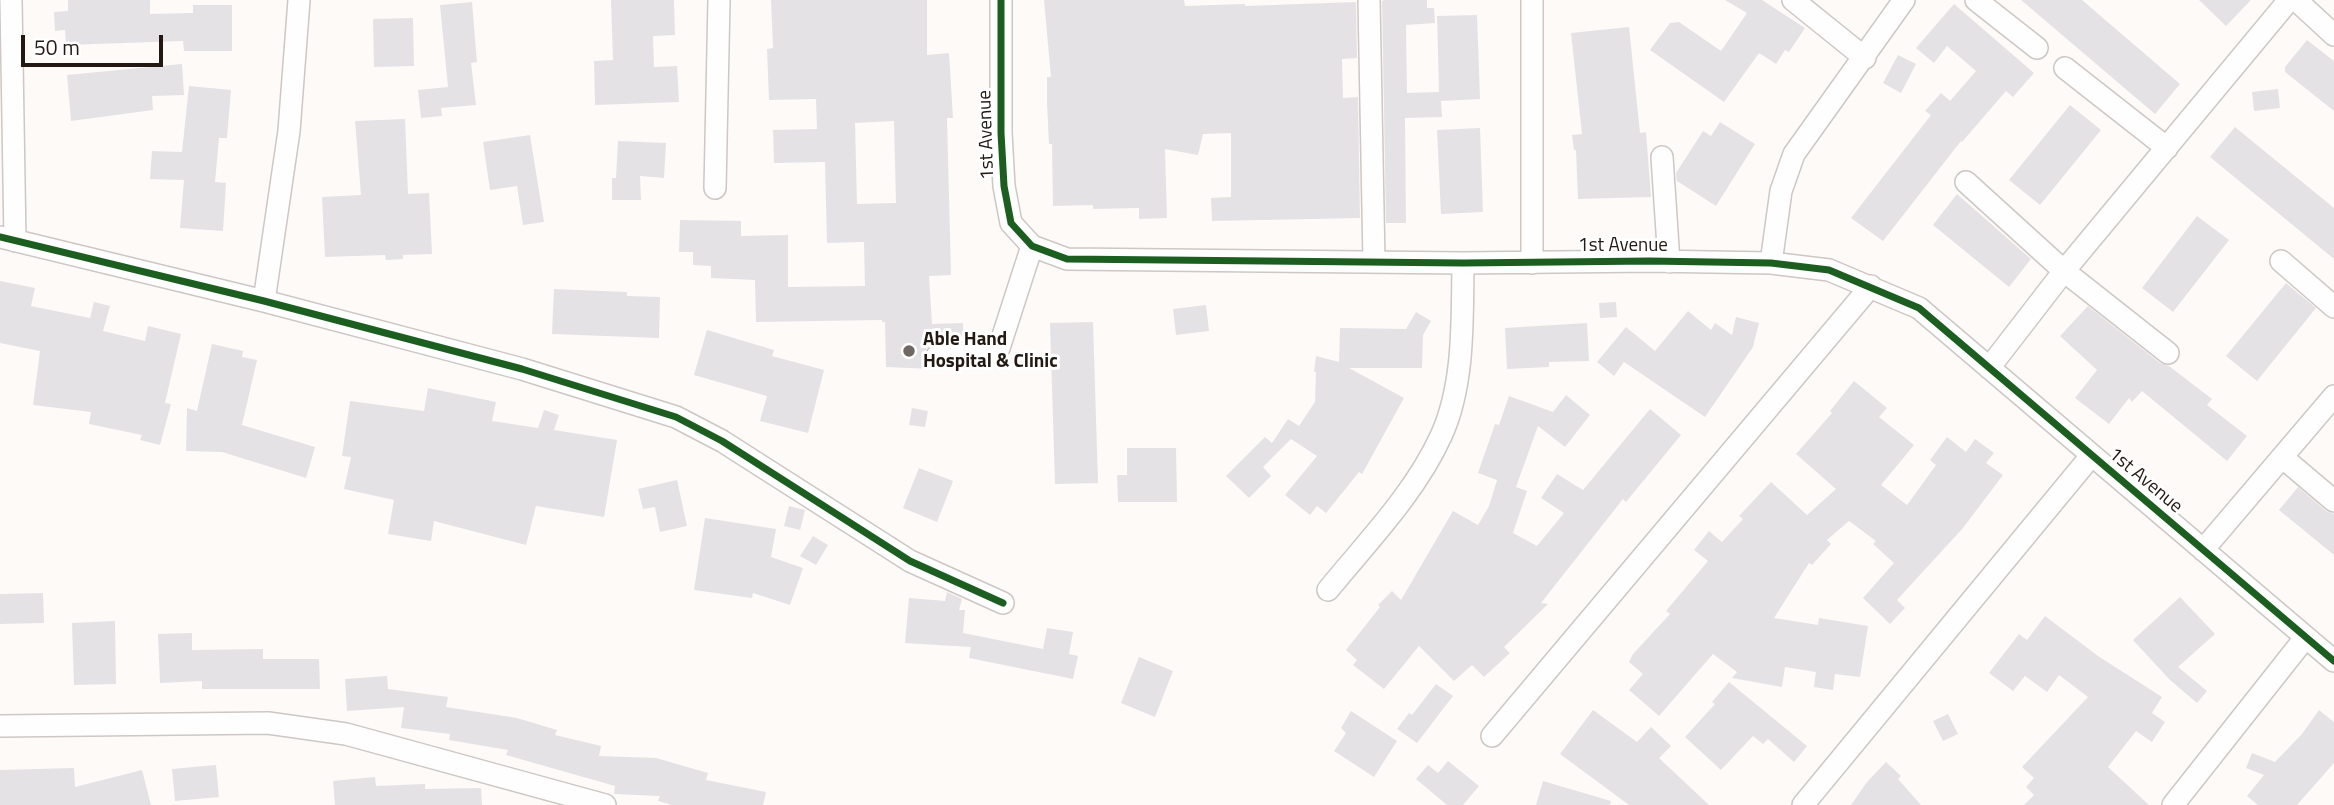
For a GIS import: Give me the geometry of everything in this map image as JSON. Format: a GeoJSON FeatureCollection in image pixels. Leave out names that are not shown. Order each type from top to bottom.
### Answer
{"type":"FeatureCollection","features":[{"type":"Feature","properties":{"kind":"street"},"geometry":{"type":"LineString","coordinates":[[11,0],[7,239],[264,301],[522,369],[676,417],[722,441],[910,561],[1003,603]]}},
{"type":"Feature","properties":{"kind":"street"},"geometry":{"type":"LineString","coordinates":[[264,301],[289,131],[299,0]]}},
{"type":"Feature","properties":{"kind":"street"},"geometry":{"type":"LineString","coordinates":[[715,188],[719,0]]}},
{"type":"Feature","properties":{"kind":"street","name":"1st Avenue"},"geometry":{"type":"LineString","coordinates":[[1001,0],[1001,134],[1004,186],[1011,223],[1032,246],[1067,259],[1771,263],[1829,270],[1919,308],[2334,661]]}},
{"type":"Feature","properties":{"kind":"street"},"geometry":{"type":"LineString","coordinates":[[1369,0],[1374,262]]}},
{"type":"Feature","properties":{"kind":"street"},"geometry":{"type":"LineString","coordinates":[[1532,0],[1532,263]]}},
{"type":"Feature","properties":{"kind":"street"},"geometry":{"type":"LineString","coordinates":[[1793,0],[1864,58]]}},
{"type":"Feature","properties":{"kind":"street"},"geometry":{"type":"LineString","coordinates":[[1771,263],[1782,191],[1794,154],[1903,0]]}},
{"type":"Feature","properties":{"kind":"street"},"geometry":{"type":"LineString","coordinates":[[1976,0],[2037,48]]}},
{"type":"Feature","properties":{"kind":"street"},"geometry":{"type":"LineString","coordinates":[[1989,368],[2064,271],[2283,3],[2334,35]]}},
{"type":"Feature","properties":{"kind":"street"},"geometry":{"type":"LineString","coordinates":[[2065,68],[2167,148]]}},
{"type":"Feature","properties":{"kind":"street"},"geometry":{"type":"LineString","coordinates":[[1662,157],[1669,262]]}},
{"type":"Feature","properties":{"kind":"street"},"geometry":{"type":"LineString","coordinates":[[1966,182],[2064,271],[2168,353]]}},
{"type":"Feature","properties":{"kind":"street"},"geometry":{"type":"LineString","coordinates":[[937,356],[999,348],[1032,246]]}},
{"type":"Feature","properties":{"kind":"street"},"geometry":{"type":"LineString","coordinates":[[2281,261],[2334,307]]}},
{"type":"Feature","properties":{"kind":"street"},"geometry":{"type":"LineString","coordinates":[[1328,590],[1420,476],[1443,434],[1457,380],[1462,328],[1463,263]]}},
{"type":"Feature","properties":{"kind":"street"},"geometry":{"type":"LineString","coordinates":[[1492,736],[1871,286]]}},
{"type":"Feature","properties":{"kind":"street"},"geometry":{"type":"LineString","coordinates":[[2203,551],[2334,396]]}},
{"type":"Feature","properties":{"kind":"street"},"geometry":{"type":"LineString","coordinates":[[1803,805],[2091,456]]}},
{"type":"Feature","properties":{"kind":"street"},"geometry":{"type":"LineString","coordinates":[[2282,457],[2334,501]]}},
{"type":"Feature","properties":{"kind":"street"},"geometry":{"type":"LineString","coordinates":[[2173,805],[2305,638]]}},
{"type":"Feature","properties":{"kind":"street"},"geometry":{"type":"LineString","coordinates":[[0,726],[268,723],[346,734],[605,805]]}},
{"type":"Feature","properties":{"kind":"building"},"geometry":{"type":"Polygon","coordinates":[[[68,0],[150,0],[150,14],[193,13],[193,5],[232,5],[232,51],[184,51],[183,41],[66,45],[65,30],[55,31],[54,12],[68,11],[68,0]]]}},
{"type":"Feature","properties":{"kind":"building"},"geometry":{"type":"Polygon","coordinates":[[[611,0],[674,0],[675,35],[653,36],[654,67],[677,66],[679,102],[595,105],[594,61],[613,60],[611,0]]]}},
{"type":"Feature","properties":{"kind":"building"},"geometry":{"type":"Polygon","coordinates":[[[771,0],[927,0],[927,55],[949,53],[953,118],[947,118],[951,275],[929,276],[932,324],[963,323],[963,340],[934,342],[925,351],[924,358],[932,369],[886,367],[885,322],[882,320],[756,322],[755,280],[711,278],[711,266],[693,265],[693,252],[679,252],[680,220],[741,221],[741,236],[788,235],[788,287],[865,286],[864,242],[827,243],[825,162],[774,163],[773,130],[817,129],[816,99],[769,100],[767,49],[773,48],[771,0]],[[894,121],[855,123],[857,204],[896,203],[894,121]]]}},
{"type":"Feature","properties":{"kind":"building"},"geometry":{"type":"Polygon","coordinates":[[[1044,0],[1184,0],[1185,6],[1356,2],[1357,58],[1342,59],[1343,98],[1358,97],[1360,218],[1212,221],[1211,198],[1231,197],[1231,133],[1203,134],[1198,155],[1165,149],[1167,218],[1139,219],[1139,208],[1053,206],[1052,144],[1049,144],[1047,103],[1047,77],[1051,77],[1044,0]]]}},
{"type":"Feature","properties":{"kind":"building"},"geometry":{"type":"Polygon","coordinates":[[[1384,0],[1427,0],[1427,8],[1434,8],[1435,23],[1406,25],[1407,93],[1439,92],[1437,16],[1477,15],[1480,99],[1441,101],[1442,117],[1405,118],[1406,223],[1386,223],[1384,0]]]}},
{"type":"Feature","properties":{"kind":"building"},"geometry":{"type":"Polygon","coordinates":[[[1725,0],[1762,0],[1805,28],[1789,52],[1785,50],[1776,64],[1759,53],[1724,102],[1650,50],[1670,23],[1679,22],[1721,51],[1747,13],[1725,0]]]}},
{"type":"Feature","properties":{"kind":"building"},"geometry":{"type":"Polygon","coordinates":[[[2021,0],[2082,0],[2180,84],[2155,114],[2021,0]]]}},
{"type":"Feature","properties":{"kind":"building"},"geometry":{"type":"Polygon","coordinates":[[[2199,0],[2251,0],[2226,26],[2199,0]]]}},
{"type":"Feature","properties":{"kind":"building"},"geometry":{"type":"Polygon","coordinates":[[[472,2],[477,62],[471,63],[476,105],[441,108],[442,116],[421,118],[418,90],[448,87],[440,5],[472,2]]]}},
{"type":"Feature","properties":{"kind":"building"},"geometry":{"type":"Polygon","coordinates":[[[1954,4],[2034,73],[2013,97],[2006,91],[1961,141],[1883,241],[1851,218],[1931,115],[1925,111],[1941,93],[1950,101],[1976,71],[1947,46],[1934,63],[1916,48],[1954,4]]]}},
{"type":"Feature","properties":{"kind":"building"},"geometry":{"type":"Polygon","coordinates":[[[413,18],[414,66],[374,67],[373,19],[413,18]]]}},
{"type":"Feature","properties":{"kind":"building"},"geometry":{"type":"Polygon","coordinates":[[[1629,27],[1640,133],[1646,132],[1651,197],[1578,199],[1576,150],[1572,135],[1582,134],[1571,33],[1629,27]]]}},
{"type":"Feature","properties":{"kind":"building"},"geometry":{"type":"Polygon","coordinates":[[[2307,40],[2334,61],[2334,111],[2285,72],[2285,67],[2307,40]]]}},
{"type":"Feature","properties":{"kind":"building"},"geometry":{"type":"Polygon","coordinates":[[[1898,55],[1916,64],[1901,93],[1883,83],[1898,55]]]}},
{"type":"Feature","properties":{"kind":"building"},"geometry":{"type":"Polygon","coordinates":[[[182,64],[184,95],[152,96],[153,110],[71,121],[67,75],[182,64]]]}},
{"type":"Feature","properties":{"kind":"building"},"geometry":{"type":"Polygon","coordinates":[[[189,86],[231,90],[227,138],[219,138],[215,182],[226,183],[223,231],[180,228],[184,180],[150,179],[152,151],[182,152],[189,86]]]}},
{"type":"Feature","properties":{"kind":"building"},"geometry":{"type":"Polygon","coordinates":[[[2278,89],[2280,108],[2254,111],[2252,92],[2278,89]]]}},
{"type":"Feature","properties":{"kind":"building"},"geometry":{"type":"Polygon","coordinates":[[[2070,105],[2101,130],[2040,205],[2009,180],[2070,105]]]}},
{"type":"Feature","properties":{"kind":"building"},"geometry":{"type":"Polygon","coordinates":[[[405,119],[408,194],[429,193],[432,254],[403,255],[403,259],[386,260],[385,255],[325,257],[322,197],[361,195],[355,121],[405,119]]]}},
{"type":"Feature","properties":{"kind":"building"},"geometry":{"type":"Polygon","coordinates":[[[1720,122],[1755,144],[1716,206],[1677,181],[1676,173],[1703,131],[1711,136],[1720,122]]]}},
{"type":"Feature","properties":{"kind":"building"},"geometry":{"type":"Polygon","coordinates":[[[2235,127],[2334,208],[2334,259],[2210,157],[2235,127]]]}},
{"type":"Feature","properties":{"kind":"building"},"geometry":{"type":"Polygon","coordinates":[[[1480,128],[1483,212],[1441,214],[1437,130],[1480,128]]]}},
{"type":"Feature","properties":{"kind":"building"},"geometry":{"type":"Polygon","coordinates":[[[530,135],[544,222],[523,225],[517,186],[490,190],[483,142],[530,135]]]}},
{"type":"Feature","properties":{"kind":"building"},"geometry":{"type":"Polygon","coordinates":[[[618,141],[666,143],[664,178],[640,176],[641,200],[612,200],[612,178],[616,178],[618,141]]]}},
{"type":"Feature","properties":{"kind":"building"},"geometry":{"type":"Polygon","coordinates":[[[1957,194],[2031,259],[2009,287],[1933,225],[1957,194]]]}},
{"type":"Feature","properties":{"kind":"building"},"geometry":{"type":"Polygon","coordinates":[[[2197,216],[2229,240],[2173,312],[2142,288],[2197,216]]]}},
{"type":"Feature","properties":{"kind":"building"},"geometry":{"type":"Polygon","coordinates":[[[0,281],[35,288],[31,306],[90,318],[94,302],[110,306],[103,331],[145,341],[148,326],[181,334],[165,403],[171,404],[160,445],[140,440],[142,435],[89,424],[91,412],[33,405],[40,351],[0,343],[0,281]]]}},
{"type":"Feature","properties":{"kind":"building"},"geometry":{"type":"Polygon","coordinates":[[[2286,283],[2316,308],[2257,381],[2226,356],[2286,283]]]}},
{"type":"Feature","properties":{"kind":"building"},"geometry":{"type":"Polygon","coordinates":[[[554,289],[627,292],[627,296],[660,297],[659,338],[552,334],[554,289]]]}},
{"type":"Feature","properties":{"kind":"building"},"geometry":{"type":"Polygon","coordinates":[[[1616,302],[1617,317],[1600,318],[1599,303],[1616,302]]]}},
{"type":"Feature","properties":{"kind":"building"},"geometry":{"type":"Polygon","coordinates":[[[1206,305],[1209,331],[1176,335],[1173,309],[1206,305]]]}},
{"type":"Feature","properties":{"kind":"building"},"geometry":{"type":"Polygon","coordinates":[[[2088,306],[2160,363],[2169,366],[2212,399],[2207,405],[2247,436],[2227,461],[2142,391],[2132,402],[2129,398],[2109,424],[2075,398],[2097,370],[2060,336],[2088,306]]]}},
{"type":"Feature","properties":{"kind":"building"},"geometry":{"type":"Polygon","coordinates":[[[1688,311],[1711,330],[1715,323],[1732,335],[1736,317],[1759,323],[1753,347],[1705,417],[1624,362],[1614,376],[1597,362],[1626,327],[1655,351],[1688,311]]]}},
{"type":"Feature","properties":{"kind":"building"},"geometry":{"type":"Polygon","coordinates":[[[1416,312],[1431,321],[1423,335],[1422,368],[1349,368],[1404,398],[1362,474],[1359,472],[1326,513],[1317,506],[1310,515],[1285,495],[1317,456],[1291,439],[1263,467],[1271,476],[1249,498],[1226,476],[1265,437],[1272,443],[1288,419],[1299,426],[1315,402],[1316,356],[1339,362],[1340,328],[1406,329],[1416,312]]]}},
{"type":"Feature","properties":{"kind":"building"},"geometry":{"type":"Polygon","coordinates":[[[1093,322],[1098,483],[1055,484],[1050,323],[1093,322]]]}},
{"type":"Feature","properties":{"kind":"building"},"geometry":{"type":"Polygon","coordinates":[[[1587,323],[1589,361],[1549,362],[1549,367],[1507,369],[1505,328],[1587,323]]]}},
{"type":"Feature","properties":{"kind":"building"},"geometry":{"type":"Polygon","coordinates":[[[707,330],[774,350],[772,356],[824,370],[808,433],[760,421],[767,396],[694,375],[707,330]]]}},
{"type":"Feature","properties":{"kind":"building"},"geometry":{"type":"Polygon","coordinates":[[[212,344],[243,351],[242,357],[257,360],[242,425],[315,447],[306,478],[222,452],[186,451],[187,408],[197,411],[212,344]]]}},
{"type":"Feature","properties":{"kind":"building"},"geometry":{"type":"Polygon","coordinates":[[[1854,381],[1887,408],[1879,417],[1914,445],[1881,485],[1907,505],[1936,465],[1930,460],[1947,437],[1966,452],[1975,439],[1994,453],[1986,463],[2003,475],[1963,528],[1897,600],[1905,608],[1890,624],[1863,598],[1894,563],[1873,544],[1876,541],[1849,521],[1827,540],[1831,544],[1812,565],[1809,563],[1774,618],[1818,625],[1819,618],[1868,626],[1860,677],[1835,674],[1833,690],[1814,687],[1816,672],[1785,667],[1782,687],[1732,678],[1737,672],[1713,654],[1659,716],[1629,690],[1643,674],[1629,662],[1633,654],[1670,614],[1666,611],[1708,561],[1694,550],[1709,531],[1722,542],[1743,519],[1739,516],[1771,482],[1807,515],[1836,489],[1796,454],[1832,413],[1830,411],[1854,381]]]}},
{"type":"Feature","properties":{"kind":"building"},"geometry":{"type":"Polygon","coordinates":[[[428,388],[496,402],[492,421],[538,428],[544,410],[559,415],[554,430],[617,440],[604,517],[536,506],[526,545],[434,521],[431,541],[388,534],[394,500],[344,489],[351,457],[342,456],[350,401],[424,411],[428,388]]]}},
{"type":"Feature","properties":{"kind":"building"},"geometry":{"type":"Polygon","coordinates":[[[1566,395],[1590,415],[1565,447],[1538,426],[1516,487],[1527,491],[1513,533],[1537,546],[1564,513],[1541,498],[1557,474],[1583,490],[1650,409],[1681,435],[1626,502],[1623,499],[1541,603],[1548,604],[1504,647],[1510,653],[1484,677],[1472,665],[1454,681],[1419,646],[1384,689],[1353,665],[1357,660],[1346,650],[1380,607],[1378,605],[1392,591],[1401,600],[1453,511],[1478,525],[1489,506],[1497,480],[1478,473],[1495,424],[1499,425],[1509,396],[1553,412],[1566,395]]]}},
{"type":"Feature","properties":{"kind":"building"},"geometry":{"type":"Polygon","coordinates":[[[912,408],[928,411],[925,427],[909,425],[912,408]]]}},
{"type":"Feature","properties":{"kind":"building"},"geometry":{"type":"Polygon","coordinates":[[[1127,448],[1176,448],[1177,502],[1118,502],[1117,475],[1127,475],[1127,448]]]}},
{"type":"Feature","properties":{"kind":"building"},"geometry":{"type":"Polygon","coordinates":[[[919,468],[953,481],[937,522],[903,508],[919,468]]]}},
{"type":"Feature","properties":{"kind":"building"},"geometry":{"type":"Polygon","coordinates":[[[677,480],[687,526],[660,532],[655,507],[643,509],[638,489],[677,480]]]}},
{"type":"Feature","properties":{"kind":"building"},"geometry":{"type":"Polygon","coordinates":[[[2298,487],[2326,511],[2334,514],[2334,555],[2279,510],[2298,487]]]}},
{"type":"Feature","properties":{"kind":"building"},"geometry":{"type":"Polygon","coordinates":[[[789,506],[805,510],[800,530],[784,526],[789,506]]]}},
{"type":"Feature","properties":{"kind":"building"},"geometry":{"type":"Polygon","coordinates":[[[705,518],[776,529],[771,557],[803,568],[790,605],[753,593],[752,598],[694,590],[705,518]]]}},
{"type":"Feature","properties":{"kind":"building"},"geometry":{"type":"Polygon","coordinates":[[[813,536],[828,545],[816,565],[800,556],[813,536]]]}},
{"type":"Feature","properties":{"kind":"building"},"geometry":{"type":"Polygon","coordinates":[[[947,592],[962,599],[959,610],[965,610],[963,633],[1043,649],[1047,628],[1073,632],[1069,654],[1078,656],[1073,679],[969,658],[971,647],[905,643],[909,598],[945,601],[947,592]]]}},
{"type":"Feature","properties":{"kind":"building"},"geometry":{"type":"Polygon","coordinates":[[[43,593],[44,623],[0,624],[0,594],[43,593]]]}},
{"type":"Feature","properties":{"kind":"building"},"geometry":{"type":"Polygon","coordinates":[[[2180,597],[2215,634],[2178,667],[2207,691],[2197,703],[2170,680],[2133,640],[2180,597]]]}},
{"type":"Feature","properties":{"kind":"building"},"geometry":{"type":"Polygon","coordinates":[[[2045,616],[2098,656],[2162,697],[2152,713],[2165,722],[2152,742],[2136,731],[2108,767],[2149,805],[2024,805],[2034,795],[2026,787],[2034,778],[2022,767],[2088,697],[2059,675],[2047,692],[2025,676],[2013,691],[1989,673],[2019,634],[2027,640],[2045,616]]]}},
{"type":"Feature","properties":{"kind":"building"},"geometry":{"type":"Polygon","coordinates":[[[115,621],[116,684],[74,685],[72,623],[115,621]]]}},
{"type":"Feature","properties":{"kind":"building"},"geometry":{"type":"Polygon","coordinates":[[[192,633],[192,650],[263,649],[263,659],[319,659],[320,689],[202,689],[202,681],[160,683],[158,634],[192,633]]]}},
{"type":"Feature","properties":{"kind":"building"},"geometry":{"type":"Polygon","coordinates":[[[1139,657],[1173,671],[1155,717],[1121,703],[1139,657]]]}},
{"type":"Feature","properties":{"kind":"building"},"geometry":{"type":"Polygon","coordinates":[[[387,676],[388,689],[448,697],[446,707],[517,718],[557,730],[555,735],[601,746],[599,756],[656,758],[708,773],[706,780],[766,792],[763,805],[672,805],[658,801],[660,796],[614,794],[615,786],[506,755],[508,750],[449,740],[450,734],[401,728],[404,707],[347,711],[345,679],[387,676]]]}},
{"type":"Feature","properties":{"kind":"building"},"geometry":{"type":"Polygon","coordinates":[[[1729,682],[1807,746],[1794,762],[1768,739],[1763,744],[1753,736],[1721,770],[1685,737],[1715,704],[1712,702],[1729,682]]]}},
{"type":"Feature","properties":{"kind":"building"},"geometry":{"type":"Polygon","coordinates":[[[1436,684],[1453,696],[1417,743],[1397,729],[1409,713],[1412,715],[1436,684]]]}},
{"type":"Feature","properties":{"kind":"building"},"geometry":{"type":"Polygon","coordinates":[[[1593,710],[1637,742],[1651,727],[1671,746],[1659,758],[1709,805],[1629,805],[1560,754],[1593,710]]]}},
{"type":"Feature","properties":{"kind":"building"},"geometry":{"type":"Polygon","coordinates":[[[2319,710],[2334,722],[2334,763],[2297,805],[2258,805],[2247,796],[2264,775],[2246,768],[2252,753],[2275,762],[2302,734],[2319,710]]]}},
{"type":"Feature","properties":{"kind":"building"},"geometry":{"type":"Polygon","coordinates":[[[1351,711],[1397,741],[1374,777],[1334,751],[1346,733],[1341,728],[1351,711]]]}},
{"type":"Feature","properties":{"kind":"building"},"geometry":{"type":"Polygon","coordinates":[[[1948,714],[1958,734],[1943,741],[1933,721],[1948,714]]]}},
{"type":"Feature","properties":{"kind":"building"},"geometry":{"type":"Polygon","coordinates":[[[1448,761],[1479,786],[1463,805],[1447,805],[1416,779],[1428,765],[1438,773],[1448,761]]]}},
{"type":"Feature","properties":{"kind":"building"},"geometry":{"type":"Polygon","coordinates":[[[1886,762],[1901,776],[1898,779],[1921,805],[1851,805],[1867,782],[1886,762]]]}},
{"type":"Feature","properties":{"kind":"building"},"geometry":{"type":"Polygon","coordinates":[[[216,765],[219,797],[175,801],[172,769],[216,765]]]}},
{"type":"Feature","properties":{"kind":"building"},"geometry":{"type":"Polygon","coordinates":[[[74,768],[75,787],[142,770],[151,805],[0,805],[0,770],[74,768]]]}},
{"type":"Feature","properties":{"kind":"building"},"geometry":{"type":"Polygon","coordinates":[[[375,777],[376,786],[425,784],[425,789],[481,788],[482,805],[335,805],[333,781],[375,777]]]}},
{"type":"Feature","properties":{"kind":"building"},"geometry":{"type":"Polygon","coordinates":[[[1543,781],[1611,801],[1610,805],[1536,805],[1543,781]]]}},
{"type":"Feature","properties":{"kind":"cycle path"},"geometry":{"type":"LineString","coordinates":[[1001,0],[1001,133],[1004,186],[1011,223],[1032,246],[1067,259],[1463,263],[1650,261],[1771,263],[1829,270],[1919,308],[2334,661]]}},
{"type":"Feature","properties":{"kind":"cycle path"},"geometry":{"type":"LineString","coordinates":[[0,237],[264,301],[522,369],[676,417],[722,441],[910,561],[1003,603]]}},
{"type":"Feature","properties":{"kind":"place","name":"Able Hand Hospital & Clinic"},"geometry":{"type":"Point","coordinates":[909,351]}}]}
